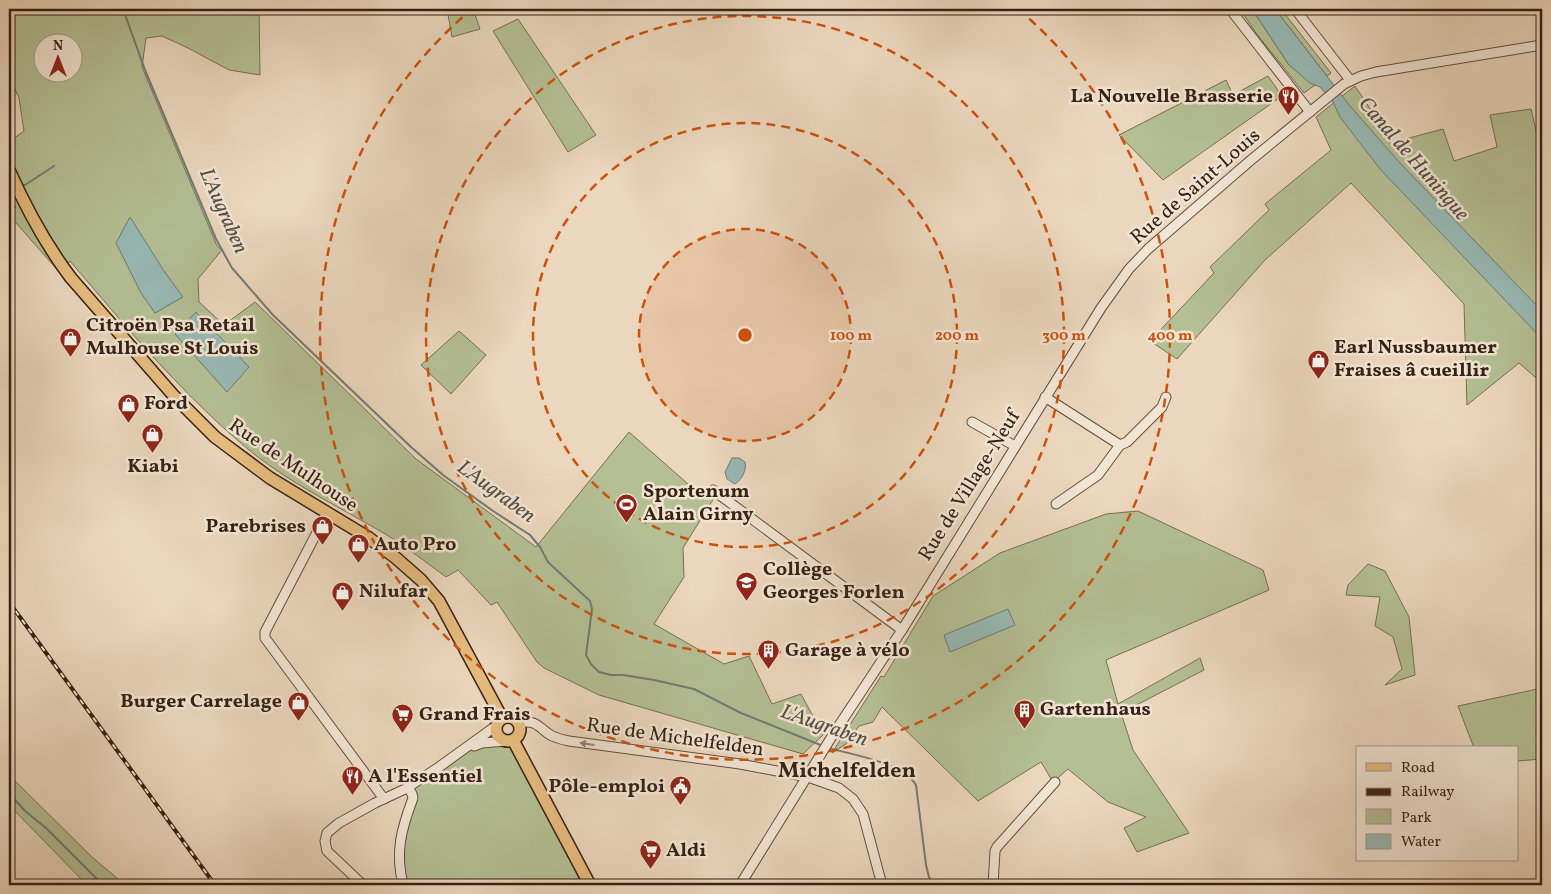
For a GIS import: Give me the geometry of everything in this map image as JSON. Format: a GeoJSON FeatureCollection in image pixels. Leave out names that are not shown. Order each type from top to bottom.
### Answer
{"type":"FeatureCollection","features":[{"type":"Feature","properties":{"kind":"main road","name":"Rue de Mulhouse"},"geometry":{"type":"LineString","coordinates":[[11,175],[39,231],[54,256],[71,278],[192,415],[215,438],[270,478],[369,538],[421,580],[439,601],[499,722]]}},
{"type":"Feature","properties":{"kind":"main road"},"geometry":{"type":"LineString","coordinates":[[510,740],[519,734],[519,723],[512,717],[499,722],[496,732],[499,737],[510,740],[590,885]]}},
{"type":"Feature","properties":{"kind":"street"},"geometry":{"type":"LineString","coordinates":[[1230,9],[1310,112]]}},
{"type":"Feature","properties":{"kind":"street"},"geometry":{"type":"LineString","coordinates":[[1295,9],[1347,82],[1376,72],[1542,45]]}},
{"type":"Feature","properties":{"kind":"street","name":"Rue de Saint-Louis"},"geometry":{"type":"LineString","coordinates":[[1101,308],[1129,269],[1148,249],[1250,160],[1347,82]]}},
{"type":"Feature","properties":{"kind":"street","name":"Rue de Village-Neuf"},"geometry":{"type":"LineString","coordinates":[[740,885],[902,630],[1101,308]]}},
{"type":"Feature","properties":{"kind":"street"},"geometry":{"type":"LineString","coordinates":[[1045,397],[1120,445]]}},
{"type":"Feature","properties":{"kind":"street"},"geometry":{"type":"LineString","coordinates":[[1056,504],[1098,475],[1120,445],[1127,442],[1162,407],[1166,397]]}},
{"type":"Feature","properties":{"kind":"street"},"geometry":{"type":"LineString","coordinates":[[972,422],[1015,446]]}},
{"type":"Feature","properties":{"kind":"street"},"geometry":{"type":"LineString","coordinates":[[713,490],[902,630]]}},
{"type":"Feature","properties":{"kind":"street"},"geometry":{"type":"LineString","coordinates":[[327,512],[265,632],[264,638],[384,799]]}},
{"type":"Feature","properties":{"kind":"street"},"geometry":{"type":"LineString","coordinates":[[363,885],[330,856],[325,846],[325,837],[331,829],[408,787],[466,748],[499,722]]}},
{"type":"Feature","properties":{"kind":"street","name":"Rue de Michelfelden"},"geometry":{"type":"LineString","coordinates":[[519,723],[530,722],[539,724],[551,735],[569,741],[740,764],[808,776],[827,782],[844,791],[859,807],[866,822],[881,884]]}},
{"type":"Feature","properties":{"kind":"street"},"geometry":{"type":"LineString","coordinates":[[466,748],[482,743],[510,740]]}},
{"type":"Feature","properties":{"kind":"street"},"geometry":{"type":"LineString","coordinates":[[993,885],[997,846],[1055,782]]}},
{"type":"Feature","properties":{"kind":"street"},"geometry":{"type":"LineString","coordinates":[[403,885],[398,852],[400,834],[413,798],[408,787]]}},
{"type":"Feature","properties":{"kind":"green space"},"geometry":{"type":"Polygon","coordinates":[[[9,9],[259,9],[260,75],[229,70],[162,36],[146,38],[142,67],[217,246],[222,250],[198,279],[199,302],[224,325],[255,302],[416,459],[536,547],[629,432],[696,491],[714,498],[683,548],[684,577],[654,624],[724,664],[749,656],[772,704],[801,694],[823,735],[803,754],[599,695],[544,668],[537,662],[497,602],[491,605],[458,570],[446,577],[395,540],[302,487],[254,454],[204,410],[158,362],[70,261],[60,273],[10,216],[16,207],[9,205],[9,142],[24,131],[19,98],[9,77],[9,9]],[[164,271],[155,313],[182,297],[164,271]]]}},
{"type":"Feature","properties":{"kind":"green space"},"geometry":{"type":"Polygon","coordinates":[[[447,9],[473,9],[480,29],[452,37],[447,9]]]}},
{"type":"Feature","properties":{"kind":"green space"},"geometry":{"type":"Polygon","coordinates":[[[1240,9],[1252,9],[1289,65],[1315,85],[1304,93],[1256,33],[1240,9]]]}},
{"type":"Feature","properties":{"kind":"green space"},"geometry":{"type":"Polygon","coordinates":[[[1275,9],[1281,9],[1331,73],[1327,76],[1275,9]]]}},
{"type":"Feature","properties":{"kind":"green space"},"geometry":{"type":"Polygon","coordinates":[[[518,19],[596,135],[568,152],[493,31],[518,19]]]}},
{"type":"Feature","properties":{"kind":"green space"},"geometry":{"type":"Polygon","coordinates":[[[1268,76],[1282,96],[1163,180],[1119,135],[1226,80],[1233,95],[1268,76]]]}},
{"type":"Feature","properties":{"kind":"green space"},"geometry":{"type":"Polygon","coordinates":[[[1355,86],[1394,142],[1443,129],[1454,161],[1497,147],[1490,115],[1531,109],[1542,157],[1542,383],[1519,363],[1467,405],[1464,304],[1351,183],[1265,260],[1177,359],[1150,341],[1214,273],[1210,267],[1269,210],[1265,204],[1331,150],[1316,117],[1355,86]]]}},
{"type":"Feature","properties":{"kind":"green space"},"geometry":{"type":"Polygon","coordinates":[[[459,331],[486,355],[451,394],[421,365],[459,331]]]}},
{"type":"Feature","properties":{"kind":"green space"},"geometry":{"type":"Polygon","coordinates":[[[1138,511],[1263,570],[1269,590],[1106,660],[1118,704],[1200,658],[1204,670],[1121,713],[1133,750],[1189,833],[1137,852],[1124,828],[1146,817],[1108,802],[1068,769],[1053,782],[1041,762],[978,801],[882,707],[873,722],[859,726],[846,744],[832,753],[881,676],[884,677],[933,596],[1000,553],[1106,514],[1138,511]]]}},
{"type":"Feature","properties":{"kind":"green space"},"geometry":{"type":"Polygon","coordinates":[[[1368,564],[1385,571],[1409,617],[1415,675],[1385,685],[1402,669],[1393,637],[1375,626],[1380,597],[1346,595],[1348,585],[1368,564]]]}},
{"type":"Feature","properties":{"kind":"green space"},"geometry":{"type":"Polygon","coordinates":[[[1542,688],[1542,759],[1518,761],[1518,746],[1473,746],[1458,706],[1542,688]]]}},
{"type":"Feature","properties":{"kind":"green space"},"geometry":{"type":"Polygon","coordinates":[[[499,743],[510,745],[585,885],[403,885],[399,852],[413,798],[408,787],[466,748],[499,743]]]}},
{"type":"Feature","properties":{"kind":"green space"},"geometry":{"type":"Polygon","coordinates":[[[9,775],[92,857],[125,885],[87,885],[9,805],[9,775]]]}},
{"type":"Feature","properties":{"kind":"water"},"geometry":{"type":"Polygon","coordinates":[[[1252,9],[1275,9],[1350,106],[1400,163],[1542,311],[1542,339],[1380,169],[1340,117],[1333,102],[1320,87],[1310,83],[1289,65],[1252,9]]]}},
{"type":"Feature","properties":{"kind":"water"},"geometry":{"type":"Polygon","coordinates":[[[130,217],[183,297],[155,313],[141,293],[116,243],[130,217]]]}},
{"type":"Feature","properties":{"kind":"water"},"geometry":{"type":"Polygon","coordinates":[[[196,312],[249,367],[227,392],[175,334],[196,312]]]}},
{"type":"Feature","properties":{"kind":"water"},"geometry":{"type":"Polygon","coordinates":[[[732,458],[739,458],[745,462],[743,474],[735,484],[727,479],[725,472],[732,458]]]}},
{"type":"Feature","properties":{"kind":"water"},"geometry":{"type":"Polygon","coordinates":[[[1008,609],[1015,625],[950,652],[944,635],[1008,609]]]}},
{"type":"Feature","properties":{"kind":"waterway","name":"L'Augraben"},"geometry":{"type":"LineString","coordinates":[[123,9],[145,70],[216,239],[232,268],[273,315],[411,447],[443,475],[530,535],[540,547],[548,562],[590,601],[592,609],[586,655],[591,664],[599,672],[611,675],[654,680],[694,689],[741,713],[823,746]]}},
{"type":"Feature","properties":{"kind":"waterway"},"geometry":{"type":"LineString","coordinates":[[20,186],[25,185],[54,166]]}},
{"type":"Feature","properties":{"kind":"waterway","name":"L'Augraben"},"geometry":{"type":"LineString","coordinates":[[828,748],[889,765],[909,777],[916,785],[926,865],[929,877],[934,885]]}},
{"type":"Feature","properties":{"kind":"waterway"},"geometry":{"type":"LineString","coordinates":[[9,793],[25,811],[46,828],[103,885]]}},
{"type":"Feature","properties":{"kind":"railway"},"geometry":{"type":"LineString","coordinates":[[9,602],[215,885]]}},
{"type":"Feature","properties":{"kind":"place","name":"La Nouvelle Brasserie"},"geometry":{"type":"Point","coordinates":[1289,116]}},
{"type":"Feature","properties":{"kind":"place","name":"Citroën Psa Retail Mulhouse St Louis"},"geometry":{"type":"Point","coordinates":[70,357]}},
{"type":"Feature","properties":{"kind":"place","name":"Earl Nussbaumer Fraises â cueillir"},"geometry":{"type":"Point","coordinates":[1318,379]}},
{"type":"Feature","properties":{"kind":"place","name":"Ford"},"geometry":{"type":"Point","coordinates":[128,423]}},
{"type":"Feature","properties":{"kind":"place","name":"Kiabi"},"geometry":{"type":"Point","coordinates":[153,454]}},
{"type":"Feature","properties":{"kind":"place","name":"Sportenum Alain Girny"},"geometry":{"type":"Point","coordinates":[627,523]}},
{"type":"Feature","properties":{"kind":"place","name":"Parebrises"},"geometry":{"type":"Point","coordinates":[322,546]}},
{"type":"Feature","properties":{"kind":"place","name":"Auto Pro"},"geometry":{"type":"Point","coordinates":[358,564]}},
{"type":"Feature","properties":{"kind":"place","name":"Collège Georges Forlen"},"geometry":{"type":"Point","coordinates":[747,601]}},
{"type":"Feature","properties":{"kind":"place","name":"Nilufar"},"geometry":{"type":"Point","coordinates":[343,611]}},
{"type":"Feature","properties":{"kind":"place","name":"Garage à vélo"},"geometry":{"type":"Point","coordinates":[769,670]}},
{"type":"Feature","properties":{"kind":"place","name":"Burger Carrelage"},"geometry":{"type":"Point","coordinates":[298,721]}},
{"type":"Feature","properties":{"kind":"place","name":"Gartenhaus"},"geometry":{"type":"Point","coordinates":[1024,729]}},
{"type":"Feature","properties":{"kind":"place","name":"Grand Frais"},"geometry":{"type":"Point","coordinates":[403,734]}},
{"type":"Feature","properties":{"kind":"place","name":"A l'Essentiel"},"geometry":{"type":"Point","coordinates":[352,796]}},
{"type":"Feature","properties":{"kind":"place","name":"Pôle-emploi"},"geometry":{"type":"Point","coordinates":[681,806]}},
{"type":"Feature","properties":{"kind":"place","name":"Aldi"},"geometry":{"type":"Point","coordinates":[650,870]}},
{"type":"Feature","properties":{"kind":"district","name":"Michelfelden"},"geometry":{"type":"Point","coordinates":[847,771]}},
{"type":"Feature","properties":{"kind":"water label","name":"Canal de Huningue"},"geometry":{"type":"Point","coordinates":[1413,159]}}]}
